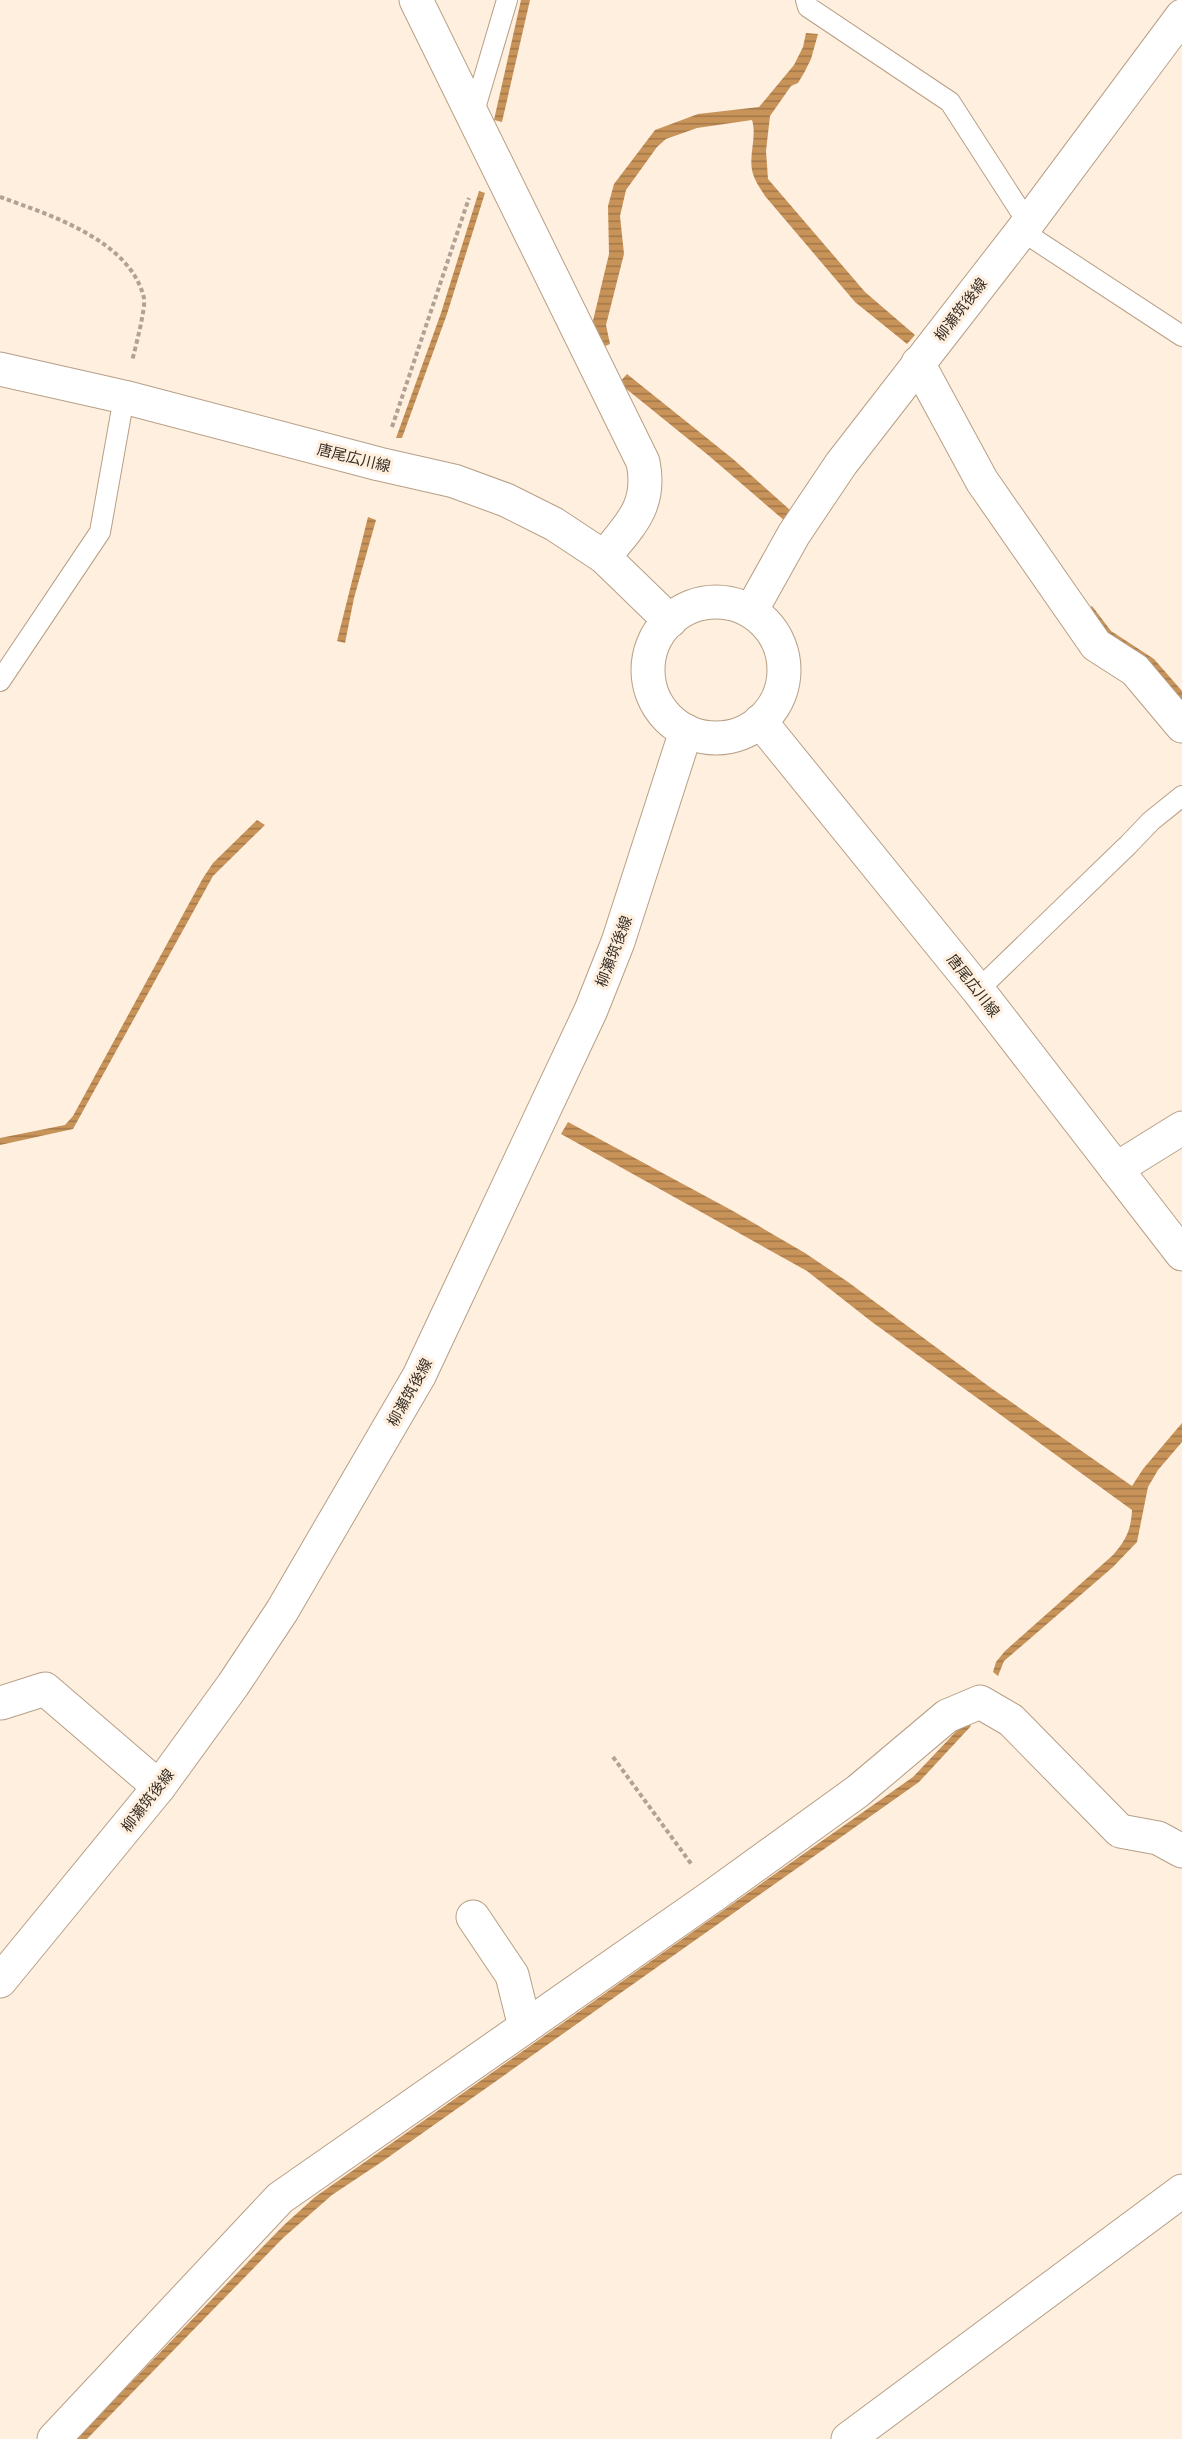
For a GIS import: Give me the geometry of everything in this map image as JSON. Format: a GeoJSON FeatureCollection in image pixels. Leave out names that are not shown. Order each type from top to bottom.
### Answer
{"type":"FeatureCollection","features":[{"type":"Feature","properties":{"kind":"main road"},"geometry":{"type":"LineString","coordinates":[[416,0],[643,462],[647,479],[645,498],[637,517],[604,557]]}},
{"type":"Feature","properties":{"kind":"main road","name":"柳瀬筑後線"},"geometry":{"type":"LineString","coordinates":[[750,610],[794,534],[834,474],[1025,227],[1182,16]]}},
{"type":"Feature","properties":{"kind":"main road"},"geometry":{"type":"LineString","coordinates":[[918,363],[982,481],[1096,645],[1135,670],[1182,726]]}},
{"type":"Feature","properties":{"kind":"main road","name":"唐尾広川線"},"geometry":{"type":"LineString","coordinates":[[0,369],[124,397],[379,464],[454,481],[506,500],[554,524],[604,557],[670,621]]}},
{"type":"Feature","properties":{"kind":"main road"},"geometry":{"type":"LineString","coordinates":[[702,603],[727,603],[750,610],[771,629],[783,655],[784,684],[773,710],[752,729],[725,738],[697,736],[672,723],[655,700],[648,676],[651,652],[661,630],[670,621],[680,613],[702,603]]}},
{"type":"Feature","properties":{"kind":"main road","name":"唐尾広川線"},"geometry":{"type":"LineString","coordinates":[[760,721],[978,990],[1182,1254]]}},
{"type":"Feature","properties":{"kind":"main road","name":"柳瀬筑後線"},"geometry":{"type":"LineString","coordinates":[[0,1981],[159,1787],[232,1685],[282,1611],[419,1376],[591,1010],[618,942],[686,731]]}},
{"type":"Feature","properties":{"kind":"main road"},"geometry":{"type":"LineString","coordinates":[[1116,1169],[1182,1128]]}},
{"type":"Feature","properties":{"kind":"main road"},"geometry":{"type":"LineString","coordinates":[[1,1703],[45,1689],[159,1787]]}},
{"type":"Feature","properties":{"kind":"main road"},"geometry":{"type":"LineString","coordinates":[[54,2439],[280,2198],[714,1895],[858,1791],[947,1716],[980,1702],[1011,1720],[1120,1831],[1158,1838],[1182,1851]]}},
{"type":"Feature","properties":{"kind":"main road"},"geometry":{"type":"LineString","coordinates":[[473,1917],[512,1975],[525,2027]]}},
{"type":"Feature","properties":{"kind":"main road"},"geometry":{"type":"LineString","coordinates":[[848,2439],[1182,2191]]}},
{"type":"Feature","properties":{"kind":"lane"},"geometry":{"type":"LineString","coordinates":[[480,130],[507,0]]}},
{"type":"Feature","properties":{"kind":"lane"},"geometry":{"type":"LineString","coordinates":[[806,0],[808,7],[950,102],[1025,227],[1182,336]]}},
{"type":"Feature","properties":{"kind":"lane"},"geometry":{"type":"LineString","coordinates":[[0,681],[100,532],[124,397]]}},
{"type":"Feature","properties":{"kind":"lane"},"geometry":{"type":"LineString","coordinates":[[978,990],[1151,821],[1182,796]]}},
{"type":"Feature","properties":{"kind":"path"},"geometry":{"type":"LineString","coordinates":[[379,464],[480,130]]}},
{"type":"Feature","properties":{"kind":"path"},"geometry":{"type":"LineString","coordinates":[[0,197],[52,216],[92,236],[128,263],[145,300],[124,397]]}},
{"type":"Feature","properties":{"kind":"path"},"geometry":{"type":"LineString","coordinates":[[613,1757],[714,1895]]}},
{"type":"Feature","properties":{"kind":"shaded area"},"geometry":{"type":"Polygon","coordinates":[[[521,0],[530,0],[502,122],[494,120],[521,0]]]}},
{"type":"Feature","properties":{"kind":"shaded area"},"geometry":{"type":"Polygon","coordinates":[[[806,33],[818,34],[811,59],[798,83],[791,86],[770,116],[766,151],[768,179],[865,292],[915,335],[907,344],[855,302],[765,196],[752,170],[754,132],[752,120],[697,128],[666,139],[657,147],[626,190],[620,216],[624,254],[606,325],[610,344],[601,348],[591,329],[609,254],[608,206],[614,184],[655,130],[698,114],[759,107],[794,65],[803,47],[806,33]]]}},
{"type":"Feature","properties":{"kind":"shaded area"},"geometry":{"type":"Polygon","coordinates":[[[479,191],[485,193],[447,314],[402,438],[396,438],[441,313],[479,191]]]}},
{"type":"Feature","properties":{"kind":"shaded area"},"geometry":{"type":"Polygon","coordinates":[[[627,374],[733,459],[799,518],[793,528],[619,383],[627,374]]]}},
{"type":"Feature","properties":{"kind":"shaded area"},"geometry":{"type":"Polygon","coordinates":[[[368,517],[376,520],[354,598],[345,643],[337,641],[368,517]]]}},
{"type":"Feature","properties":{"kind":"shaded area"},"geometry":{"type":"Polygon","coordinates":[[[1092,606],[1111,631],[1154,659],[1182,691],[1182,700],[1107,635],[1088,609],[1092,606]]]}},
{"type":"Feature","properties":{"kind":"shaded area"},"geometry":{"type":"Polygon","coordinates":[[[257,820],[265,825],[213,876],[73,1129],[0,1145],[0,1138],[65,1125],[73,1116],[203,878],[213,863],[257,820]]]}},
{"type":"Feature","properties":{"kind":"shaded area"},"geometry":{"type":"Polygon","coordinates":[[[568,1122],[733,1211],[805,1253],[991,1388],[1132,1486],[1143,1469],[1182,1423],[1182,1442],[1158,1470],[1148,1487],[1137,1542],[1113,1567],[1004,1661],[998,1676],[993,1672],[996,1662],[1005,1651],[1118,1550],[1129,1529],[1132,1510],[872,1322],[807,1271],[561,1134],[568,1122]]]}},
{"type":"Feature","properties":{"kind":"shaded area"},"geometry":{"type":"Polygon","coordinates":[[[966,1721],[971,1726],[919,1782],[332,2195],[283,2238],[87,2439],[76,2439],[284,2225],[315,2197],[913,1777],[966,1721]]]}}]}
